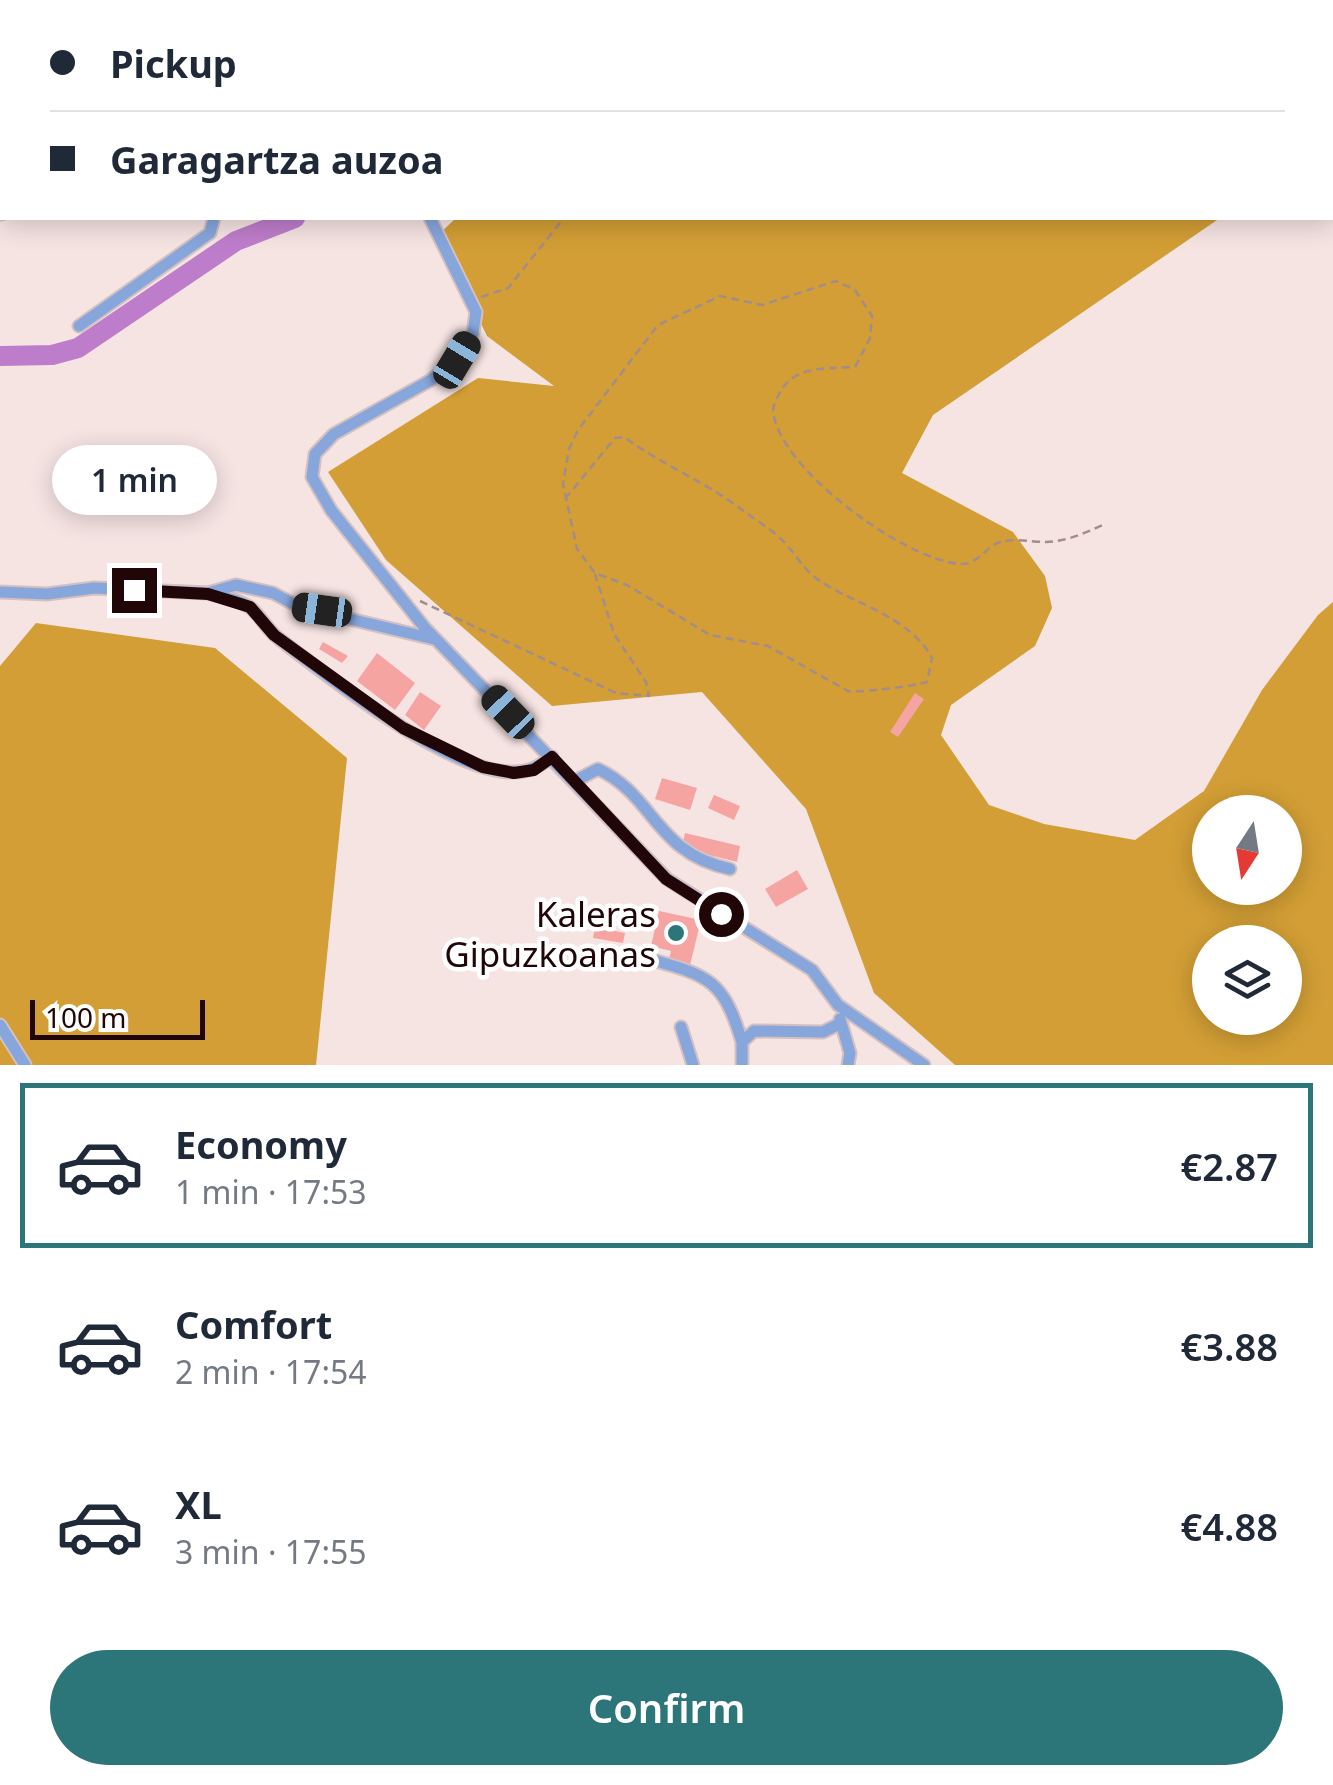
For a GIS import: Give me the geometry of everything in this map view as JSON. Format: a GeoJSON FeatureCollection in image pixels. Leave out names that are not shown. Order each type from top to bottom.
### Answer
{"type":"FeatureCollection","features":[{"type":"Feature","properties":{"kind":"street"},"geometry":{"type":"LineString","coordinates":[[79,326],[210,233],[213,220]]}},
{"type":"Feature","properties":{"kind":"street"},"geometry":{"type":"LineString","coordinates":[[432,220],[476,312],[474,333],[457,360],[334,434],[315,454],[312,477],[331,510],[438,640],[666,879],[812,970],[838,1005],[924,1065]]}},
{"type":"Feature","properties":{"kind":"street"},"geometry":{"type":"LineString","coordinates":[[208,594],[236,585],[251,587],[299,607],[438,640]]}},
{"type":"Feature","properties":{"kind":"street"},"geometry":{"type":"LineString","coordinates":[[0,592],[48,594],[94,588],[208,594],[250,607],[274,635],[403,728],[448,752],[496,772],[514,773],[534,770],[552,757]]}},
{"type":"Feature","properties":{"kind":"street"},"geometry":{"type":"LineString","coordinates":[[575,781],[598,770],[614,777],[676,847],[703,863],[730,868]]}},
{"type":"Feature","properties":{"kind":"street"},"geometry":{"type":"LineString","coordinates":[[649,960],[708,978],[724,994],[742,1042],[742,1065]]}},
{"type":"Feature","properties":{"kind":"street"},"geometry":{"type":"LineString","coordinates":[[838,1005],[850,1053],[848,1065]]}},
{"type":"Feature","properties":{"kind":"street"},"geometry":{"type":"LineString","coordinates":[[742,1042],[754,1031],[823,1032],[841,1023]]}},
{"type":"Feature","properties":{"kind":"street"},"geometry":{"type":"LineString","coordinates":[[0,1026],[25,1065]]}},
{"type":"Feature","properties":{"kind":"street"},"geometry":{"type":"LineString","coordinates":[[681,1027],[693,1065]]}},
{"type":"Feature","properties":{"kind":"path"},"geometry":{"type":"LineString","coordinates":[[471,300],[508,288],[562,220]]}},
{"type":"Feature","properties":{"kind":"path"},"geometry":{"type":"LineString","coordinates":[[399,590],[616,693],[633,698],[649,696],[646,682],[614,634],[595,573],[577,549],[565,499],[564,468],[578,430],[658,324],[720,296],[772,303],[836,281],[855,290],[872,316],[866,349],[855,367],[820,366],[789,381],[781,388],[773,409],[781,439],[832,493],[896,542],[926,557],[961,564],[971,563],[1000,542],[1071,539],[1104,524]]}},
{"type":"Feature","properties":{"kind":"path"},"geometry":{"type":"LineString","coordinates":[[565,499],[614,438],[624,436],[665,467],[744,511],[783,540],[797,562],[818,580],[867,603],[904,629],[930,652],[932,667],[927,682],[921,685],[883,686],[860,694],[836,688],[768,646],[723,641],[627,584],[595,573]]}},
{"type":"Feature","properties":{"kind":"shaded area"},"geometry":{"type":"Polygon","coordinates":[[[454,220],[1217,220],[933,415],[902,473],[1013,532],[1045,576],[1052,608],[1035,646],[951,705],[941,735],[989,805],[1044,824],[1135,840],[1192,800],[1192,905],[1302,905],[1302,795],[1198,795],[1262,690],[1318,615],[1333,602],[1333,1065],[955,1065],[874,993],[806,809],[702,692],[552,706],[386,560],[328,472],[478,378],[554,386],[487,336],[438,235],[454,220]]]}},
{"type":"Feature","properties":{"kind":"shaded area"},"geometry":{"type":"Polygon","coordinates":[[[36,623],[215,648],[347,758],[316,1065],[0,1065],[0,666],[36,623]]]}},
{"type":"Feature","properties":{"kind":"building"},"geometry":{"type":"Polygon","coordinates":[[[323,642],[348,656],[342,663],[319,649],[323,642]]]}},
{"type":"Feature","properties":{"kind":"building"},"geometry":{"type":"Polygon","coordinates":[[[377,653],[415,683],[395,710],[357,681],[377,653]]]}},
{"type":"Feature","properties":{"kind":"building"},"geometry":{"type":"Polygon","coordinates":[[[420,692],[441,706],[424,730],[405,715],[420,692]]]}},
{"type":"Feature","properties":{"kind":"building"},"geometry":{"type":"Polygon","coordinates":[[[915,693],[924,699],[898,737],[890,732],[915,693]]]}},
{"type":"Feature","properties":{"kind":"building"},"geometry":{"type":"Polygon","coordinates":[[[662,778],[697,788],[690,810],[655,799],[662,778]]]}},
{"type":"Feature","properties":{"kind":"building"},"geometry":{"type":"Polygon","coordinates":[[[714,795],[740,806],[734,820],[708,808],[714,795]]]}},
{"type":"Feature","properties":{"kind":"building"},"geometry":{"type":"Polygon","coordinates":[[[685,833],[740,846],[737,862],[682,848],[685,833]]]}},
{"type":"Feature","properties":{"kind":"building"},"geometry":{"type":"Polygon","coordinates":[[[797,870],[808,889],[776,907],[765,889],[797,870]]]}},
{"type":"Feature","properties":{"kind":"building","name":"Kaleras Gipuzkoanas"},"geometry":{"type":"Polygon","coordinates":[[[659,911],[701,920],[690,965],[669,960],[671,951],[651,946],[659,911]]]}},
{"type":"Feature","properties":{"kind":"building"},"geometry":{"type":"Polygon","coordinates":[[[595,927],[625,933],[623,943],[593,938],[595,927]]]}},
{"type":"Feature","properties":{"kind":"waterway"},"geometry":{"type":"LineString","coordinates":[[0,356],[52,355],[78,348],[236,241],[290,220]]}},
{"type":"Feature","properties":{"kind":"place","name":"Kaleras Gipuzkoanas"},"geometry":{"type":"Point","coordinates":[676,933]}},
{"type":"Feature","properties":{"kind":"route"},"geometry":{"type":"LineString","coordinates":[[134,590],[208,594],[250,607],[274,635],[403,728],[483,767],[514,773],[534,770],[552,757],[666,879],[721,914]]}}]}
